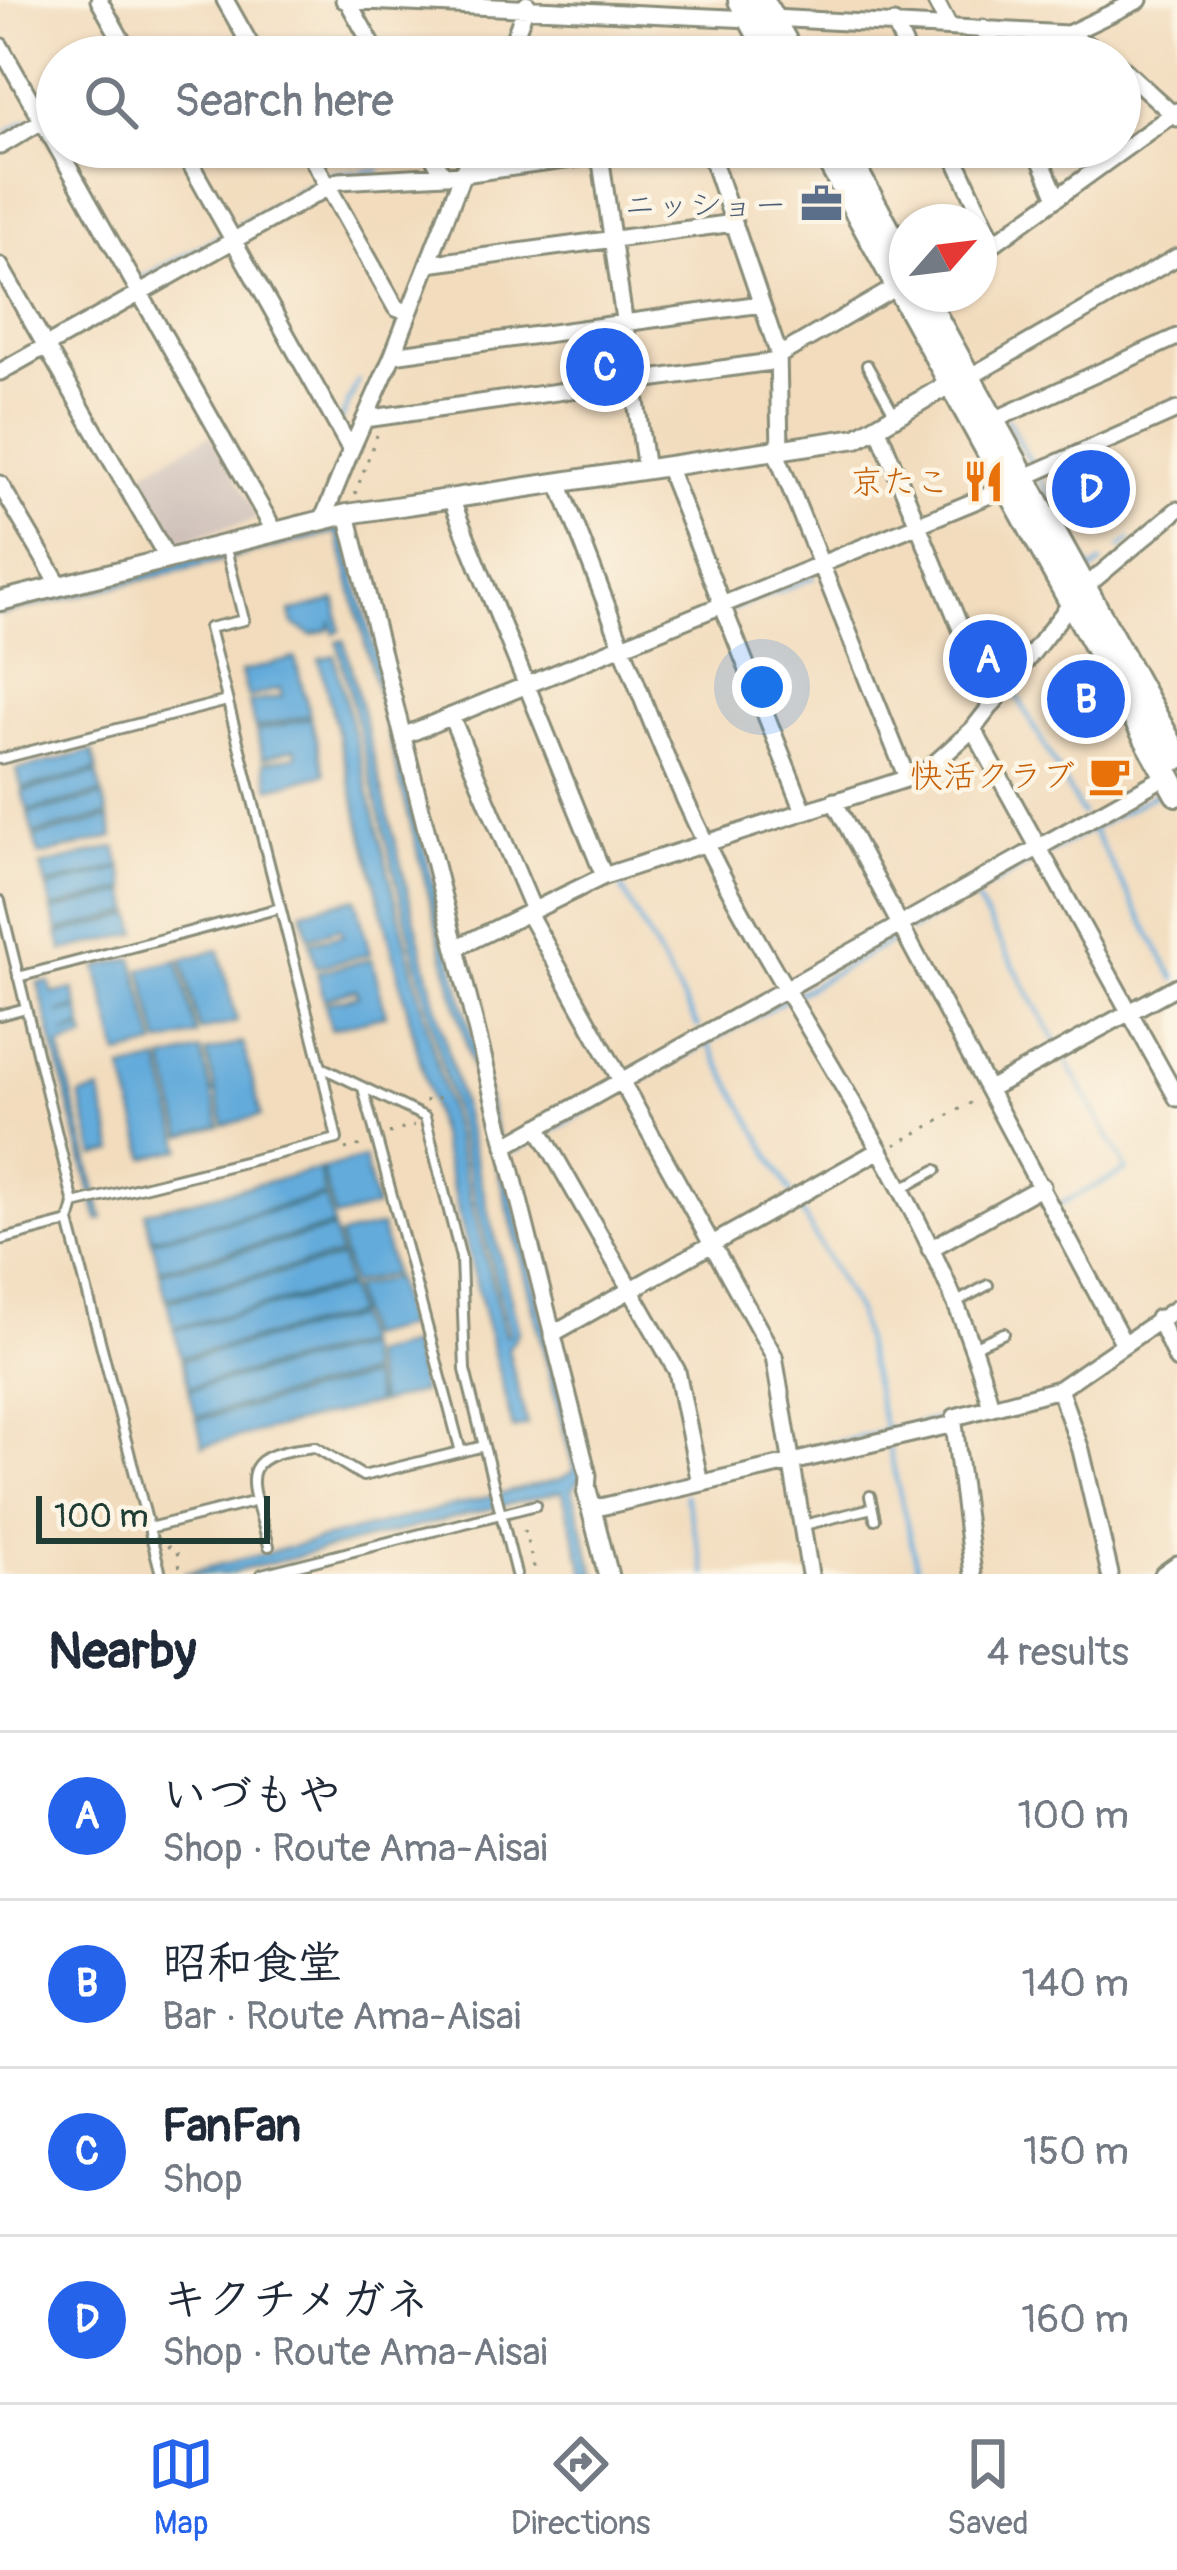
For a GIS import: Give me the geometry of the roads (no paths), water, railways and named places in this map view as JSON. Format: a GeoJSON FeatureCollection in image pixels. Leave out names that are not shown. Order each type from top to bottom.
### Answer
{"type":"FeatureCollection","features":[{"type":"Feature","properties":{"kind":"main road"},"geometry":{"type":"LineString","coordinates":[[756,9],[777,36]]}},
{"type":"Feature","properties":{"kind":"main road"},"geometry":{"type":"LineString","coordinates":[[836,168],[889,248]]}},
{"type":"Feature","properties":{"kind":"main road"},"geometry":{"type":"LineString","coordinates":[[853,168],[889,237]]}},
{"type":"Feature","properties":{"kind":"main road"},"geometry":{"type":"LineString","coordinates":[[927,312],[1174,775]]}},
{"type":"Feature","properties":{"kind":"main road"},"geometry":{"type":"LineString","coordinates":[[959,379],[992,421],[1016,482]]}},
{"type":"Feature","properties":{"kind":"street"},"geometry":{"type":"LineString","coordinates":[[99,0],[119,36]]}},
{"type":"Feature","properties":{"kind":"street"},"geometry":{"type":"LineString","coordinates":[[225,0],[245,36]]}},
{"type":"Feature","properties":{"kind":"street"},"geometry":{"type":"LineString","coordinates":[[345,0],[756,9],[1071,36]]}},
{"type":"Feature","properties":{"kind":"street"},"geometry":{"type":"LineString","coordinates":[[345,0],[366,36]]}},
{"type":"Feature","properties":{"kind":"street"},"geometry":{"type":"LineString","coordinates":[[935,0],[948,25]]}},
{"type":"Feature","properties":{"kind":"street"},"geometry":{"type":"LineString","coordinates":[[1090,0],[1100,19]]}},
{"type":"Feature","properties":{"kind":"street"},"geometry":{"type":"LineString","coordinates":[[1068,34],[1139,0]]}},
{"type":"Feature","properties":{"kind":"street"},"geometry":{"type":"LineString","coordinates":[[515,36],[527,3]]}},
{"type":"Feature","properties":{"kind":"street"},"geometry":{"type":"LineString","coordinates":[[894,23],[900,36]]}},
{"type":"Feature","properties":{"kind":"street"},"geometry":{"type":"LineString","coordinates":[[983,28],[987,36]]}},
{"type":"Feature","properties":{"kind":"street"},"geometry":{"type":"LineString","coordinates":[[0,46],[36,110]]}},
{"type":"Feature","properties":{"kind":"street"},"geometry":{"type":"LineString","coordinates":[[1141,84],[1176,113],[1141,138]]}},
{"type":"Feature","properties":{"kind":"street"},"geometry":{"type":"LineString","coordinates":[[0,146],[36,125]]}},
{"type":"Feature","properties":{"kind":"street"},"geometry":{"type":"LineString","coordinates":[[69,168],[275,532]]}},
{"type":"Feature","properties":{"kind":"street"},"geometry":{"type":"LineString","coordinates":[[194,168],[351,450]]}},
{"type":"Feature","properties":{"kind":"street"},"geometry":{"type":"LineString","coordinates":[[318,168],[396,308],[409,313]]}},
{"type":"Feature","properties":{"kind":"street"},"geometry":{"type":"LineString","coordinates":[[439,168],[443,175]]}},
{"type":"Feature","properties":{"kind":"street"},"geometry":{"type":"LineString","coordinates":[[322,521],[465,168]]}},
{"type":"Feature","properties":{"kind":"street"},"geometry":{"type":"LineString","coordinates":[[0,372],[328,186],[506,168]]}},
{"type":"Feature","properties":{"kind":"street"},"geometry":{"type":"LineString","coordinates":[[602,168],[646,470]]}},
{"type":"Feature","properties":{"kind":"street"},"geometry":{"type":"LineString","coordinates":[[715,168],[778,358],[778,450],[908,778]]}},
{"type":"Feature","properties":{"kind":"street"},"geometry":{"type":"LineString","coordinates":[[960,168],[976,204]]}},
{"type":"Feature","properties":{"kind":"street"},"geometry":{"type":"LineString","coordinates":[[1044,168],[1057,197]]}},
{"type":"Feature","properties":{"kind":"street"},"geometry":{"type":"LineString","coordinates":[[997,241],[1098,168]]}},
{"type":"Feature","properties":{"kind":"street"},"geometry":{"type":"LineString","coordinates":[[428,264],[734,223]]}},
{"type":"Feature","properties":{"kind":"street"},"geometry":{"type":"LineString","coordinates":[[0,601],[168,559],[226,552],[275,532],[347,514],[857,438],[1177,257]]}},
{"type":"Feature","properties":{"kind":"street"},"geometry":{"type":"LineString","coordinates":[[0,266],[168,559]]}},
{"type":"Feature","properties":{"kind":"street"},"geometry":{"type":"LineString","coordinates":[[364,419],[778,358],[889,300]]}},
{"type":"Feature","properties":{"kind":"street"},"geometry":{"type":"LineString","coordinates":[[392,356],[761,304]]}},
{"type":"Feature","properties":{"kind":"street"},"geometry":{"type":"LineString","coordinates":[[992,421],[1177,337]]}},
{"type":"Feature","properties":{"kind":"street"},"geometry":{"type":"LineString","coordinates":[[403,736],[918,524],[1177,410]]}},
{"type":"Feature","properties":{"kind":"street"},"geometry":{"type":"LineString","coordinates":[[877,426],[992,704]]}},
{"type":"Feature","properties":{"kind":"street"},"geometry":{"type":"LineString","coordinates":[[667,466],[804,811]]}},
{"type":"Feature","properties":{"kind":"street"},"geometry":{"type":"LineString","coordinates":[[559,483],[705,843],[930,1249],[975,1346],[991,1407]]}},
{"type":"Feature","properties":{"kind":"street"},"geometry":{"type":"LineString","coordinates":[[0,484],[60,586]]}},
{"type":"Feature","properties":{"kind":"street"},"geometry":{"type":"LineString","coordinates":[[451,499],[604,876]]}},
{"type":"Feature","properties":{"kind":"street"},"geometry":{"type":"LineString","coordinates":[[456,948],[604,876],[925,772],[973,729],[1078,595],[1177,510]]}},
{"type":"Feature","properties":{"kind":"street"},"geometry":{"type":"LineString","coordinates":[[347,514],[608,1574]]}},
{"type":"Feature","properties":{"kind":"street"},"geometry":{"type":"LineString","coordinates":[[452,716],[531,911],[774,1356],[810,1574]]}},
{"type":"Feature","properties":{"kind":"street"},"geometry":{"type":"LineString","coordinates":[[973,729],[1177,1098]]}},
{"type":"Feature","properties":{"kind":"street"},"geometry":{"type":"LineString","coordinates":[[506,1146],[783,988],[1174,775]]}},
{"type":"Feature","properties":{"kind":"street"},"geometry":{"type":"LineString","coordinates":[[834,801],[1123,1342]]}},
{"type":"Feature","properties":{"kind":"street"},"geometry":{"type":"LineString","coordinates":[[992,1090],[1177,986]]}},
{"type":"Feature","properties":{"kind":"street"},"geometry":{"type":"LineString","coordinates":[[538,1127],[677,1372],[700,1483]]}},
{"type":"Feature","properties":{"kind":"street"},"geometry":{"type":"LineString","coordinates":[[552,1334],[877,1153]]}},
{"type":"Feature","properties":{"kind":"street"},"geometry":{"type":"LineString","coordinates":[[930,1249],[1042,1186]]}},
{"type":"Feature","properties":{"kind":"street"},"geometry":{"type":"LineString","coordinates":[[974,1574],[955,1417],[1059,1389],[1177,1308]]}},
{"type":"Feature","properties":{"kind":"street"},"geometry":{"type":"LineString","coordinates":[[1158,1318],[1177,1360]]}},
{"type":"Feature","properties":{"kind":"street"},"geometry":{"type":"LineString","coordinates":[[1059,1389],[1081,1450],[1110,1574]]}},
{"type":"Feature","properties":{"kind":"street"},"geometry":{"type":"LineString","coordinates":[[590,1501],[700,1483],[954,1424]]}},
{"type":"Feature","properties":{"kind":"street"},"geometry":{"type":"LineString","coordinates":[[1164,1574],[1177,1564]]}},
{"type":"Feature","properties":{"kind":"lane"},"geometry":{"type":"LineString","coordinates":[[867,365],[895,414]]}},
{"type":"Feature","properties":{"kind":"lane"},"geometry":{"type":"LineString","coordinates":[[74,1204],[337,1139],[209,628],[244,620],[226,552]]}},
{"type":"Feature","properties":{"kind":"lane"},"geometry":{"type":"LineString","coordinates":[[0,759],[227,700]]}},
{"type":"Feature","properties":{"kind":"lane"},"geometry":{"type":"LineString","coordinates":[[0,901],[74,1204],[69,1222],[161,1574]]}},
{"type":"Feature","properties":{"kind":"lane"},"geometry":{"type":"LineString","coordinates":[[18,977],[280,908]]}},
{"type":"Feature","properties":{"kind":"lane"},"geometry":{"type":"LineString","coordinates":[[0,1015],[26,1008]]}},
{"type":"Feature","properties":{"kind":"lane"},"geometry":{"type":"LineString","coordinates":[[321,1067],[425,1117],[460,1258],[466,1370],[516,1574]]}},
{"type":"Feature","properties":{"kind":"lane"},"geometry":{"type":"LineString","coordinates":[[363,1087],[460,1452]]}},
{"type":"Feature","properties":{"kind":"lane"},"geometry":{"type":"LineString","coordinates":[[898,1191],[936,1170]]}},
{"type":"Feature","properties":{"kind":"lane"},"geometry":{"type":"LineString","coordinates":[[0,1240],[69,1222]]}},
{"type":"Feature","properties":{"kind":"lane"},"geometry":{"type":"LineString","coordinates":[[956,1303],[988,1286]]}},
{"type":"Feature","properties":{"kind":"lane"},"geometry":{"type":"LineString","coordinates":[[975,1346],[1004,1333]]}},
{"type":"Feature","properties":{"kind":"lane"},"geometry":{"type":"LineString","coordinates":[[269,1546],[252,1469],[270,1456],[315,1447],[363,1476],[484,1446]]}},
{"type":"Feature","properties":{"kind":"lane"},"geometry":{"type":"LineString","coordinates":[[870,1496],[874,1519]]}},
{"type":"Feature","properties":{"kind":"lane"},"geometry":{"type":"LineString","coordinates":[[149,1528],[257,1501]]}},
{"type":"Feature","properties":{"kind":"lane"},"geometry":{"type":"LineString","coordinates":[[262,1574],[500,1510],[536,1505]]}},
{"type":"Feature","properties":{"kind":"lane"},"geometry":{"type":"LineString","coordinates":[[802,1526],[872,1508]]}},
{"type":"Feature","properties":{"kind":"water"},"geometry":{"type":"Polygon","coordinates":[[[342,522],[583,1476],[572,1489],[595,1574],[585,1574],[562,1491],[225,1574],[183,1574],[560,1479],[574,1471],[337,532],[0,615],[0,608],[342,522]]]}},
{"type":"Feature","properties":{"kind":"water"},"geometry":{"type":"Polygon","coordinates":[[[336,600],[340,631],[334,633],[331,623],[328,630],[312,635],[293,624],[290,612],[336,600]]]}},
{"type":"Feature","properties":{"kind":"water"},"geometry":{"type":"Polygon","coordinates":[[[344,640],[519,1331],[508,1349],[527,1425],[513,1429],[319,659],[334,655],[505,1335],[509,1334],[337,642],[344,640]]]}},
{"type":"Feature","properties":{"kind":"water"},"geometry":{"type":"Polygon","coordinates":[[[295,658],[310,715],[255,728],[249,703],[282,696],[280,688],[248,698],[241,672],[295,658]]]}},
{"type":"Feature","properties":{"kind":"water"},"geometry":{"type":"Polygon","coordinates":[[[311,718],[325,774],[270,788],[264,762],[297,756],[295,748],[263,758],[256,731],[311,718]]]}},
{"type":"Feature","properties":{"kind":"water"},"geometry":{"type":"Polygon","coordinates":[[[92,751],[97,770],[22,789],[17,770],[92,751]]]}},
{"type":"Feature","properties":{"kind":"water"},"geometry":{"type":"Polygon","coordinates":[[[97,773],[102,793],[28,811],[22,792],[97,773]]]}},
{"type":"Feature","properties":{"kind":"water"},"geometry":{"type":"Polygon","coordinates":[[[103,796],[108,815],[33,834],[28,814],[103,796]]]}},
{"type":"Feature","properties":{"kind":"water"},"geometry":{"type":"Polygon","coordinates":[[[109,818],[113,837],[39,856],[34,837],[109,818]]]}},
{"type":"Feature","properties":{"kind":"water"},"geometry":{"type":"Polygon","coordinates":[[[116,847],[121,867],[46,885],[41,866],[116,847]]]}},
{"type":"Feature","properties":{"kind":"water"},"geometry":{"type":"Polygon","coordinates":[[[122,869],[127,889],[52,908],[47,888],[122,869]]]}},
{"type":"Feature","properties":{"kind":"water"},"geometry":{"type":"Polygon","coordinates":[[[127,892],[132,912],[58,931],[52,911],[127,892]]]}},
{"type":"Feature","properties":{"kind":"water"},"geometry":{"type":"Polygon","coordinates":[[[356,898],[370,954],[316,967],[310,942],[343,935],[340,928],[309,938],[302,911],[356,898]]]}},
{"type":"Feature","properties":{"kind":"water"},"geometry":{"type":"Polygon","coordinates":[[[133,915],[138,933],[63,951],[58,934],[133,915]]]}},
{"type":"Feature","properties":{"kind":"water"},"geometry":{"type":"Polygon","coordinates":[[[219,950],[237,1022],[200,1031],[182,959],[219,950]]]}},
{"type":"Feature","properties":{"kind":"water"},"geometry":{"type":"Polygon","coordinates":[[[133,958],[156,1046],[119,1055],[97,967],[133,958]]]}},
{"type":"Feature","properties":{"kind":"water"},"geometry":{"type":"Polygon","coordinates":[[[372,959],[386,1015],[331,1029],[325,1003],[358,996],[356,989],[324,999],[317,972],[372,959]]]}},
{"type":"Feature","properties":{"kind":"water"},"geometry":{"type":"Polygon","coordinates":[[[178,960],[197,1035],[160,1044],[141,969],[178,960]]]}},
{"type":"Feature","properties":{"kind":"water"},"geometry":{"type":"Polygon","coordinates":[[[49,982],[53,994],[73,989],[78,1007],[57,1014],[79,1009],[83,1027],[62,1034],[83,1029],[86,1038],[60,1047],[103,1219],[98,1220],[38,983],[49,982]]]}},
{"type":"Feature","properties":{"kind":"water"},"geometry":{"type":"Polygon","coordinates":[[[243,1043],[261,1116],[224,1125],[206,1052],[243,1043]]]}},
{"type":"Feature","properties":{"kind":"water"},"geometry":{"type":"Polygon","coordinates":[[[201,1051],[220,1126],[183,1136],[164,1060],[201,1051]]]}},
{"type":"Feature","properties":{"kind":"water"},"geometry":{"type":"Polygon","coordinates":[[[160,1061],[182,1149],[146,1158],[123,1070],[160,1061]]]}},
{"type":"Feature","properties":{"kind":"water"},"geometry":{"type":"Polygon","coordinates":[[[100,1091],[115,1151],[95,1156],[80,1096],[100,1091]]]}},
{"type":"Feature","properties":{"kind":"water"},"geometry":{"type":"Polygon","coordinates":[[[364,1158],[376,1207],[335,1218],[322,1169],[364,1158]]]}},
{"type":"Feature","properties":{"kind":"water"},"geometry":{"type":"Polygon","coordinates":[[[319,1169],[325,1195],[151,1238],[145,1212],[319,1169]]]}},
{"type":"Feature","properties":{"kind":"water"},"geometry":{"type":"Polygon","coordinates":[[[326,1198],[333,1226],[159,1269],[152,1240],[326,1198]]]}},
{"type":"Feature","properties":{"kind":"water"},"geometry":{"type":"Polygon","coordinates":[[[381,1226],[393,1274],[351,1284],[339,1236],[381,1226]]]}},
{"type":"Feature","properties":{"kind":"water"},"geometry":{"type":"Polygon","coordinates":[[[333,1229],[340,1255],[166,1298],[160,1272],[333,1229]]]}},
{"type":"Feature","properties":{"kind":"water"},"geometry":{"type":"Polygon","coordinates":[[[341,1258],[347,1285],[174,1328],[167,1301],[341,1258]]]}},
{"type":"Feature","properties":{"kind":"water"},"geometry":{"type":"Polygon","coordinates":[[[394,1278],[406,1327],[364,1337],[352,1288],[394,1278]]]}},
{"type":"Feature","properties":{"kind":"water"},"geometry":{"type":"Polygon","coordinates":[[[348,1288],[355,1314],[181,1357],[174,1330],[348,1288]]]}},
{"type":"Feature","properties":{"kind":"water"},"geometry":{"type":"Polygon","coordinates":[[[355,1317],[362,1344],[189,1387],[182,1360],[355,1317]]]}},
{"type":"Feature","properties":{"kind":"water"},"geometry":{"type":"Polygon","coordinates":[[[411,1345],[422,1392],[380,1403],[369,1355],[411,1345]]]}},
{"type":"Feature","properties":{"kind":"water"},"geometry":{"type":"Polygon","coordinates":[[[363,1347],[369,1374],[196,1417],[189,1390],[363,1347]]]}},
{"type":"Feature","properties":{"kind":"water"},"geometry":{"type":"Polygon","coordinates":[[[370,1377],[377,1403],[203,1446],[197,1420],[370,1377]]]}},
{"type":"Feature","properties":{"kind":"waterway"},"geometry":{"type":"LineString","coordinates":[[8,132],[27,121]]}},
{"type":"Feature","properties":{"kind":"waterway"},"geometry":{"type":"LineString","coordinates":[[362,172],[379,171]]}},
{"type":"Feature","properties":{"kind":"waterway"},"geometry":{"type":"LineString","coordinates":[[331,174],[355,172]]}},
{"type":"Feature","properties":{"kind":"waterway"},"geometry":{"type":"LineString","coordinates":[[290,196],[317,182]]}},
{"type":"Feature","properties":{"kind":"waterway"},"geometry":{"type":"LineString","coordinates":[[236,227],[281,202]]}},
{"type":"Feature","properties":{"kind":"waterway"},"geometry":{"type":"LineString","coordinates":[[140,279],[221,236]]}},
{"type":"Feature","properties":{"kind":"waterway"},"geometry":{"type":"LineString","coordinates":[[341,420],[358,381]]}},
{"type":"Feature","properties":{"kind":"waterway"},"geometry":{"type":"LineString","coordinates":[[786,394],[788,437]]}},
{"type":"Feature","properties":{"kind":"waterway"},"geometry":{"type":"LineString","coordinates":[[1007,419],[1033,467]]}},
{"type":"Feature","properties":{"kind":"waterway"},"geometry":{"type":"LineString","coordinates":[[663,478],[684,528]]}},
{"type":"Feature","properties":{"kind":"waterway"},"geometry":{"type":"LineString","coordinates":[[1040,480],[1055,505]]}},
{"type":"Feature","properties":{"kind":"waterway"},"geometry":{"type":"LineString","coordinates":[[1062,518],[1091,572],[1101,563]]}},
{"type":"Feature","properties":{"kind":"waterway"},"geometry":{"type":"LineString","coordinates":[[1120,548],[1130,540]]}},
{"type":"Feature","properties":{"kind":"waterway"},"geometry":{"type":"LineString","coordinates":[[732,609],[814,577]]}},
{"type":"Feature","properties":{"kind":"waterway"},"geometry":{"type":"LineString","coordinates":[[682,629],[716,616]]}},
{"type":"Feature","properties":{"kind":"waterway"},"geometry":{"type":"LineString","coordinates":[[1015,692],[1082,814]]}},
{"type":"Feature","properties":{"kind":"waterway"},"geometry":{"type":"LineString","coordinates":[[1048,853],[1161,791]]}},
{"type":"Feature","properties":{"kind":"waterway"},"geometry":{"type":"LineString","coordinates":[[1092,829],[1175,979]]}},
{"type":"Feature","properties":{"kind":"waterway"},"geometry":{"type":"LineString","coordinates":[[911,930],[1037,859]]}},
{"type":"Feature","properties":{"kind":"waterway"},"geometry":{"type":"LineString","coordinates":[[617,880],[698,1027]]}},
{"type":"Feature","properties":{"kind":"waterway"},"geometry":{"type":"LineString","coordinates":[[974,895],[1058,1045]]}},
{"type":"Feature","properties":{"kind":"waterway"},"geometry":{"type":"LineString","coordinates":[[795,995],[900,936]]}},
{"type":"Feature","properties":{"kind":"waterway"},"geometry":{"type":"LineString","coordinates":[[630,1086],[785,1000]]}},
{"type":"Feature","properties":{"kind":"waterway"},"geometry":{"type":"LineString","coordinates":[[708,1043],[791,1193]]}},
{"type":"Feature","properties":{"kind":"waterway"},"geometry":{"type":"LineString","coordinates":[[1060,1204],[1127,1170],[1064,1057]]}},
{"type":"Feature","properties":{"kind":"waterway"},"geometry":{"type":"LineString","coordinates":[[547,1133],[620,1092]]}},
{"type":"Feature","properties":{"kind":"waterway"},"geometry":{"type":"LineString","coordinates":[[514,1151],[540,1137]]}},
{"type":"Feature","properties":{"kind":"waterway"},"geometry":{"type":"LineString","coordinates":[[797,1204],[857,1312],[885,1430]]}},
{"type":"Feature","properties":{"kind":"waterway"},"geometry":{"type":"LineString","coordinates":[[797,1452],[943,1418]]}},
{"type":"Feature","properties":{"kind":"waterway"},"geometry":{"type":"LineString","coordinates":[[888,1445],[919,1574]]}},
{"type":"Feature","properties":{"kind":"waterway"},"geometry":{"type":"LineString","coordinates":[[703,1474],[782,1455]]}},
{"type":"Feature","properties":{"kind":"waterway"},"geometry":{"type":"LineString","coordinates":[[601,1499],[695,1476]]}},
{"type":"Feature","properties":{"kind":"waterway"},"geometry":{"type":"LineString","coordinates":[[685,1495],[706,1574]]}},
{"type":"Feature","properties":{"kind":"place","name":"ニッショー"},"geometry":{"type":"Point","coordinates":[821,204]}},
{"type":"Feature","properties":{"kind":"place","name":"FanFan"},"geometry":{"type":"Point","coordinates":[605,367]}},
{"type":"Feature","properties":{"kind":"place","name":"京たこ"},"geometry":{"type":"Point","coordinates":[983,481]}},
{"type":"Feature","properties":{"kind":"place","name":"キクチメガネ"},"geometry":{"type":"Point","coordinates":[1091,489]}},
{"type":"Feature","properties":{"kind":"place","name":"いづもや"},"geometry":{"type":"Point","coordinates":[988,659]}},
{"type":"Feature","properties":{"kind":"place","name":"昭和食堂"},"geometry":{"type":"Point","coordinates":[1086,699]}},
{"type":"Feature","properties":{"kind":"place","name":"快活クラブ"},"geometry":{"type":"Point","coordinates":[1109,775]}}]}
